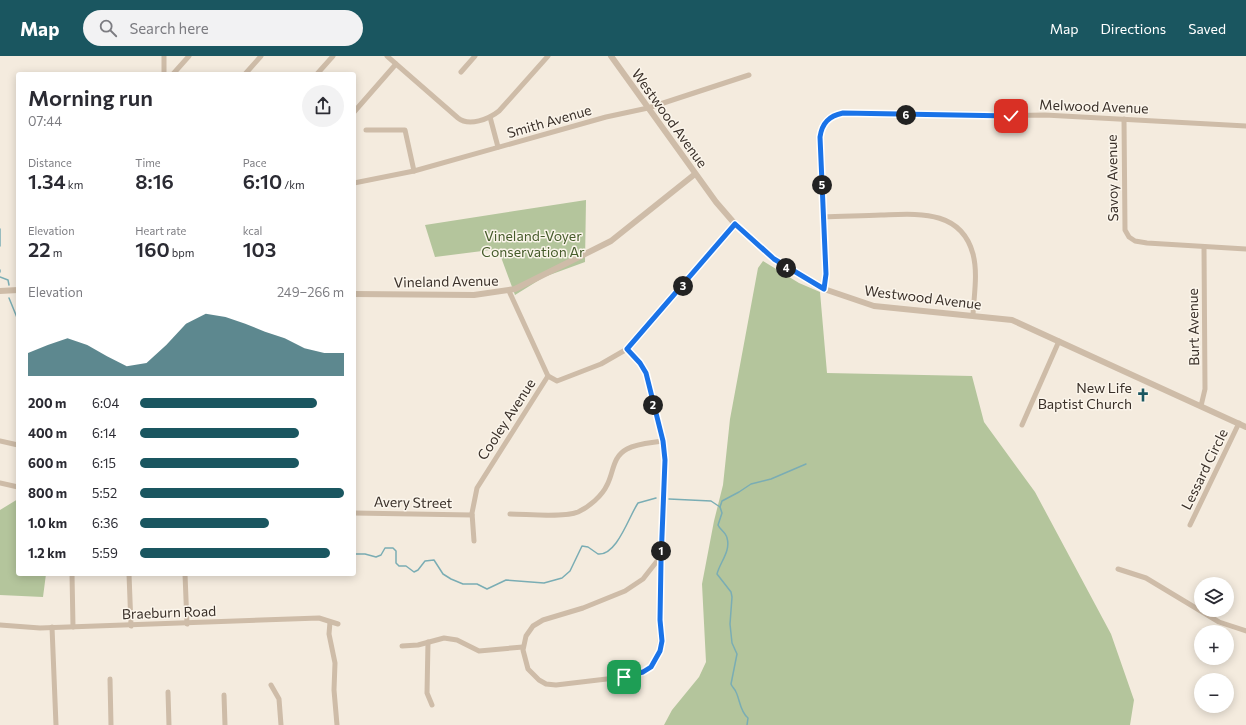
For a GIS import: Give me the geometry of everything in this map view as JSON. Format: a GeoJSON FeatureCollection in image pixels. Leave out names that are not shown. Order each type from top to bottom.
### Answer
{"type":"FeatureCollection","features":[{"type":"Feature","properties":{"kind":"street"},"geometry":{"type":"LineString","coordinates":[[164,56],[164,72]]}},
{"type":"Feature","properties":{"kind":"street"},"geometry":{"type":"LineString","coordinates":[[175,72],[189,56]]}},
{"type":"Feature","properties":{"kind":"street"},"geometry":{"type":"LineString","coordinates":[[248,72],[261,56]]}},
{"type":"Feature","properties":{"kind":"street"},"geometry":{"type":"LineString","coordinates":[[319,72],[333,56]]}},
{"type":"Feature","properties":{"kind":"street"},"geometry":{"type":"LineString","coordinates":[[386,56],[461,120],[472,122],[490,117],[509,102],[548,56]]}},
{"type":"Feature","properties":{"kind":"street"},"geometry":{"type":"LineString","coordinates":[[461,72],[475,56]]}},
{"type":"Feature","properties":{"kind":"street","name":"Westwood Avenue"},"geometry":{"type":"LineString","coordinates":[[611,56],[695,174],[735,224],[774,259],[824,289],[874,306],[1012,320],[1246,427]]}},
{"type":"Feature","properties":{"kind":"street"},"geometry":{"type":"LineString","coordinates":[[356,110],[396,64]]}},
{"type":"Feature","properties":{"kind":"street","name":"Smith Avenue"},"geometry":{"type":"LineString","coordinates":[[356,183],[414,171],[606,117],[648,108],[748,75]]}},
{"type":"Feature","properties":{"kind":"street","name":"Melwood Avenue"},"geometry":{"type":"LineString","coordinates":[[824,289],[826,274],[820,137],[824,124],[832,116],[843,113],[989,116],[1045,115],[1246,126]]}},
{"type":"Feature","properties":{"kind":"street"},"geometry":{"type":"LineString","coordinates":[[490,117],[498,147]]}},
{"type":"Feature","properties":{"kind":"street","name":"Savoy Avenue"},"geometry":{"type":"LineString","coordinates":[[1124,119],[1124,208],[1125,230],[1129,237],[1135,241],[1147,243],[1246,249]]}},
{"type":"Feature","properties":{"kind":"street"},"geometry":{"type":"LineString","coordinates":[[366,130],[405,130],[414,171]]}},
{"type":"Feature","properties":{"kind":"street","name":"Vineland Avenue"},"geometry":{"type":"LineString","coordinates":[[356,294],[474,295],[509,291],[564,266],[611,241],[695,174]]}},
{"type":"Feature","properties":{"kind":"street"},"geometry":{"type":"LineString","coordinates":[[823,217],[920,214],[936,217],[953,224],[966,238],[972,253],[975,269],[973,315]]}},
{"type":"Feature","properties":{"kind":"street"},"geometry":{"type":"LineString","coordinates":[[548,376],[557,381],[567,379],[601,364],[627,349],[735,224]]}},
{"type":"Feature","properties":{"kind":"street","name":"Burt Avenue"},"geometry":{"type":"LineString","coordinates":[[1201,406],[1205,389],[1204,247]]}},
{"type":"Feature","properties":{"kind":"street"},"geometry":{"type":"LineString","coordinates":[[0,291],[16,290]]}},
{"type":"Feature","properties":{"kind":"street","name":"Cooley Avenue"},"geometry":{"type":"LineString","coordinates":[[474,541],[472,515],[475,496],[480,483],[548,376],[509,291]]}},
{"type":"Feature","properties":{"kind":"street"},"geometry":{"type":"LineString","coordinates":[[1022,425],[1059,341]]}},
{"type":"Feature","properties":{"kind":"street"},"geometry":{"type":"LineString","coordinates":[[627,349],[640,363],[646,373],[663,441],[665,460],[661,556],[661,645],[655,661],[645,671],[624,677],[556,685],[539,680],[528,669],[524,659],[523,647],[528,631],[539,622],[583,608],[625,591],[643,579],[661,556]]}},
{"type":"Feature","properties":{"kind":"street","name":"Lessard Circle"},"geometry":{"type":"LineString","coordinates":[[1190,525],[1239,423]]}},
{"type":"Feature","properties":{"kind":"street"},"geometry":{"type":"LineString","coordinates":[[0,441],[16,445]]}},
{"type":"Feature","properties":{"kind":"street"},"geometry":{"type":"LineString","coordinates":[[510,514],[574,513],[587,507],[606,488],[614,463],[623,452],[636,445],[663,441]]}},
{"type":"Feature","properties":{"kind":"street"},"geometry":{"type":"LineString","coordinates":[[0,483],[16,487]]}},
{"type":"Feature","properties":{"kind":"street","name":"Avery Street"},"geometry":{"type":"LineString","coordinates":[[356,513],[472,515]]}},
{"type":"Feature","properties":{"kind":"street"},"geometry":{"type":"LineString","coordinates":[[1118,569],[1146,578],[1219,622],[1246,630]]}},
{"type":"Feature","properties":{"kind":"street"},"geometry":{"type":"LineString","coordinates":[[72,576],[73,628]]}},
{"type":"Feature","properties":{"kind":"street"},"geometry":{"type":"LineString","coordinates":[[129,576],[131,626]]}},
{"type":"Feature","properties":{"kind":"street"},"geometry":{"type":"LineString","coordinates":[[185,576],[187,624]]}},
{"type":"Feature","properties":{"kind":"street","name":"Braeburn Road"},"geometry":{"type":"LineString","coordinates":[[0,625],[28,628],[73,628],[319,618],[338,624]]}},
{"type":"Feature","properties":{"kind":"street"},"geometry":{"type":"LineString","coordinates":[[330,622],[329,634],[334,663],[334,690],[337,725]]}},
{"type":"Feature","properties":{"kind":"street"},"geometry":{"type":"LineString","coordinates":[[52,628],[56,725]]}},
{"type":"Feature","properties":{"kind":"street"},"geometry":{"type":"LineString","coordinates":[[402,646],[418,645],[441,638],[452,638],[482,652],[523,647]]}},
{"type":"Feature","properties":{"kind":"street"},"geometry":{"type":"LineString","coordinates":[[428,642],[426,693],[432,705]]}},
{"type":"Feature","properties":{"kind":"street"},"geometry":{"type":"LineString","coordinates":[[110,679],[111,725]]}},
{"type":"Feature","properties":{"kind":"street"},"geometry":{"type":"LineString","coordinates":[[271,685],[279,699],[280,725]]}},
{"type":"Feature","properties":{"kind":"street"},"geometry":{"type":"LineString","coordinates":[[168,692],[169,725]]}},
{"type":"Feature","properties":{"kind":"street"},"geometry":{"type":"LineString","coordinates":[[224,695],[225,725]]}},
{"type":"Feature","properties":{"kind":"green space","name":"Vineland-Voyer Conservation Ar"},"geometry":{"type":"Polygon","coordinates":[[[586,200],[585,262],[544,277],[515,295],[498,249],[435,257],[425,225],[586,200]]]}},
{"type":"Feature","properties":{"kind":"green space"},"geometry":{"type":"Polygon","coordinates":[[[763,261],[799,283],[820,292],[827,373],[972,376],[984,422],[1035,492],[1111,634],[1134,700],[1130,725],[664,725],[672,710],[699,677],[706,662],[702,584],[714,521],[723,485],[730,419],[758,268],[763,261]]]}},
{"type":"Feature","properties":{"kind":"green space"},"geometry":{"type":"Polygon","coordinates":[[[16,500],[16,576],[46,576],[43,597],[0,595],[0,510],[16,500]]]}},
{"type":"Feature","properties":{"kind":"waterway"},"geometry":{"type":"LineString","coordinates":[[0,229],[0,246]]}},
{"type":"Feature","properties":{"kind":"waterway"},"geometry":{"type":"LineString","coordinates":[[0,277],[8,280],[9,285]]}},
{"type":"Feature","properties":{"kind":"waterway"},"geometry":{"type":"LineString","coordinates":[[9,298],[16,315]]}},
{"type":"Feature","properties":{"kind":"waterway"},"geometry":{"type":"LineString","coordinates":[[720,507],[722,501],[751,484],[771,479],[806,464]]}},
{"type":"Feature","properties":{"kind":"waterway"},"geometry":{"type":"LineString","coordinates":[[356,554],[365,554],[376,557],[381,555],[385,548],[393,548],[396,551],[396,563],[399,566],[406,566],[414,572],[418,570],[425,561],[434,560],[443,574],[451,579],[463,584],[477,584],[487,589],[506,580],[544,583],[562,578],[570,571],[582,546],[588,547],[598,554],[605,553],[611,549],[622,534],[638,503],[656,498]]}},
{"type":"Feature","properties":{"kind":"waterway"},"geometry":{"type":"LineString","coordinates":[[669,499],[711,501],[720,507],[722,513],[718,525],[727,538],[728,547],[717,574],[731,592],[732,597],[730,624],[732,643],[737,654],[731,684],[736,691],[743,713],[748,718],[747,725]]}},
{"type":"Feature","properties":{"kind":"place","name":"New Life Baptist Church"},"geometry":{"type":"Point","coordinates":[1143,395]}},
{"type":"Feature","properties":{"kind":"route"},"geometry":{"type":"LineString","coordinates":[[624,677],[637,675],[648,669],[655,661],[660,651],[662,641],[660,620],[665,460],[663,441],[646,373],[633,354],[627,349],[735,224],[774,259],[824,289],[826,274],[820,137],[824,124],[832,116],[843,113],[941,116],[1011,116]]}}]}
